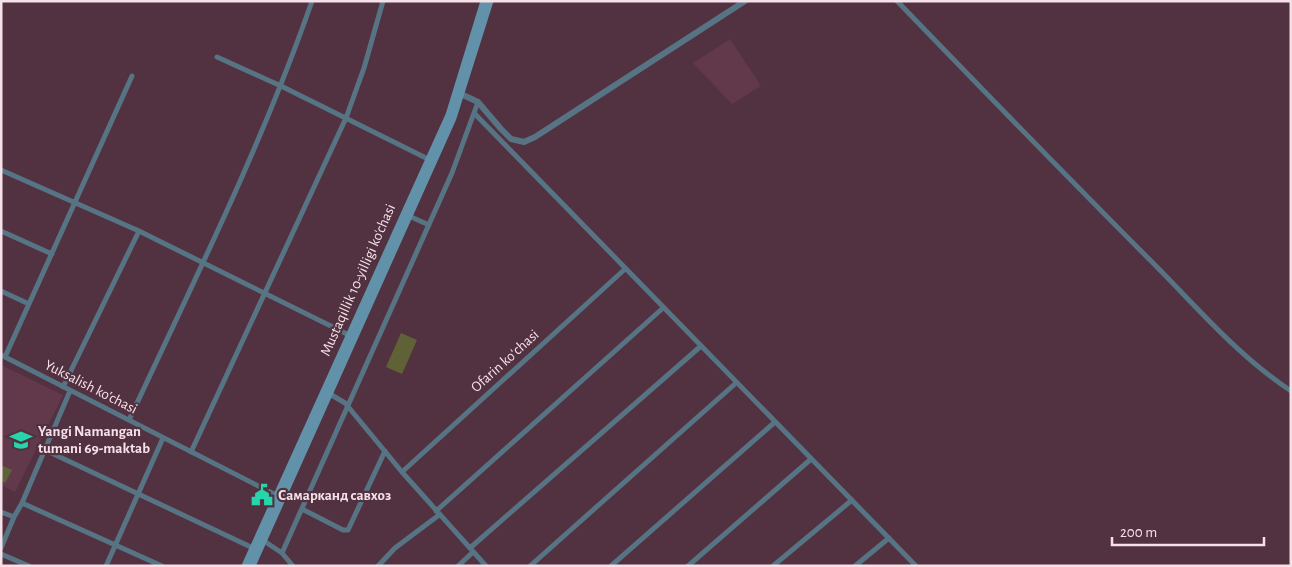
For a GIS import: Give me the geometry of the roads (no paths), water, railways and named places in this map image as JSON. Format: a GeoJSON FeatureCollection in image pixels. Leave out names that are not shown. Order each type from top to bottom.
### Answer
{"type":"FeatureCollection","features":[{"type":"Feature","properties":{"kind":"main road","name":"Mustaqillik 10-yilligi ko'chasi"},"geometry":{"type":"LineString","coordinates":[[245,566],[449,115],[484,1]]}},
{"type":"Feature","properties":{"kind":"main road","name":"Mustaqillik 10-yilligi ko'chasi"},"geometry":{"type":"LineString","coordinates":[[252,566],[333,395],[412,217],[453,118],[490,1]]}},
{"type":"Feature","properties":{"kind":"street"},"geometry":{"type":"LineString","coordinates":[[128,420],[203,263],[281,86],[312,1]]}},
{"type":"Feature","properties":{"kind":"street"},"geometry":{"type":"LineString","coordinates":[[191,452],[346,118],[364,68],[383,1]]}},
{"type":"Feature","properties":{"kind":"street"},"geometry":{"type":"LineString","coordinates":[[461,94],[478,102],[512,139],[524,142],[535,137],[745,1]]}},
{"type":"Feature","properties":{"kind":"street"},"geometry":{"type":"LineString","coordinates":[[897,1],[1230,343],[1256,366],[1291,390]]}},
{"type":"Feature","properties":{"kind":"street"},"geometry":{"type":"LineString","coordinates":[[217,57],[281,86],[428,159]]}},
{"type":"Feature","properties":{"kind":"street"},"geometry":{"type":"LineString","coordinates":[[3,356],[29,304],[132,76]]}},
{"type":"Feature","properties":{"kind":"street"},"geometry":{"type":"LineString","coordinates":[[282,553],[347,404],[452,173],[478,102]]}},
{"type":"Feature","properties":{"kind":"street"},"geometry":{"type":"LineString","coordinates":[[474,113],[916,566]]}},
{"type":"Feature","properties":{"kind":"street"},"geometry":{"type":"LineString","coordinates":[[1,170],[139,231],[348,335]]}},
{"type":"Feature","properties":{"kind":"street"},"geometry":{"type":"LineString","coordinates":[[412,217],[429,225]]}},
{"type":"Feature","properties":{"kind":"street"},"geometry":{"type":"LineString","coordinates":[[1,231],[52,254]]}},
{"type":"Feature","properties":{"kind":"street"},"geometry":{"type":"LineString","coordinates":[[63,387],[139,231]]}},
{"type":"Feature","properties":{"kind":"street","name":"Ofarin koʻchasi"},"geometry":{"type":"LineString","coordinates":[[402,472],[625,269]]}},
{"type":"Feature","properties":{"kind":"street"},"geometry":{"type":"LineString","coordinates":[[1,291],[29,304]]}},
{"type":"Feature","properties":{"kind":"street"},"geometry":{"type":"LineString","coordinates":[[378,566],[394,548],[438,513],[664,308]]}},
{"type":"Feature","properties":{"kind":"street"},"geometry":{"type":"LineString","coordinates":[[458,566],[472,550],[701,346]]}},
{"type":"Feature","properties":{"kind":"street","name":"Yuksalish ko'chasi"},"geometry":{"type":"LineString","coordinates":[[3,356],[276,495]]}},
{"type":"Feature","properties":{"kind":"street"},"geometry":{"type":"LineString","coordinates":[[530,566],[736,383]]}},
{"type":"Feature","properties":{"kind":"street"},"geometry":{"type":"LineString","coordinates":[[1,548],[70,391]]}},
{"type":"Feature","properties":{"kind":"street"},"geometry":{"type":"LineString","coordinates":[[333,395],[347,404],[402,472],[486,566]]}},
{"type":"Feature","properties":{"kind":"street"},"geometry":{"type":"LineString","coordinates":[[611,566],[775,422]]}},
{"type":"Feature","properties":{"kind":"street"},"geometry":{"type":"LineString","coordinates":[[106,566],[163,438]]}},
{"type":"Feature","properties":{"kind":"street"},"geometry":{"type":"LineString","coordinates":[[45,450],[253,548]]}},
{"type":"Feature","properties":{"kind":"street"},"geometry":{"type":"LineString","coordinates":[[302,508],[343,530],[348,530],[385,451]]}},
{"type":"Feature","properties":{"kind":"street"},"geometry":{"type":"LineString","coordinates":[[688,566],[811,459]]}},
{"type":"Feature","properties":{"kind":"street"},"geometry":{"type":"LineString","coordinates":[[773,566],[852,500]]}},
{"type":"Feature","properties":{"kind":"street"},"geometry":{"type":"LineString","coordinates":[[22,503],[162,566]]}},
{"type":"Feature","properties":{"kind":"street"},"geometry":{"type":"LineString","coordinates":[[1,512],[14,518]]}},
{"type":"Feature","properties":{"kind":"street"},"geometry":{"type":"LineString","coordinates":[[855,566],[889,538]]}},
{"type":"Feature","properties":{"kind":"street"},"geometry":{"type":"LineString","coordinates":[[264,541],[282,553],[293,566]]}},
{"type":"Feature","properties":{"kind":"street"},"geometry":{"type":"LineString","coordinates":[[1,554],[29,566]]}},
{"type":"Feature","properties":{"kind":"place","name":"Yangi Namangan tumani 69-maktab"},"geometry":{"type":"Point","coordinates":[21,440]}},
{"type":"Feature","properties":{"kind":"place","name":"Самарканд савхоз"},"geometry":{"type":"Point","coordinates":[262,495]}}]}
